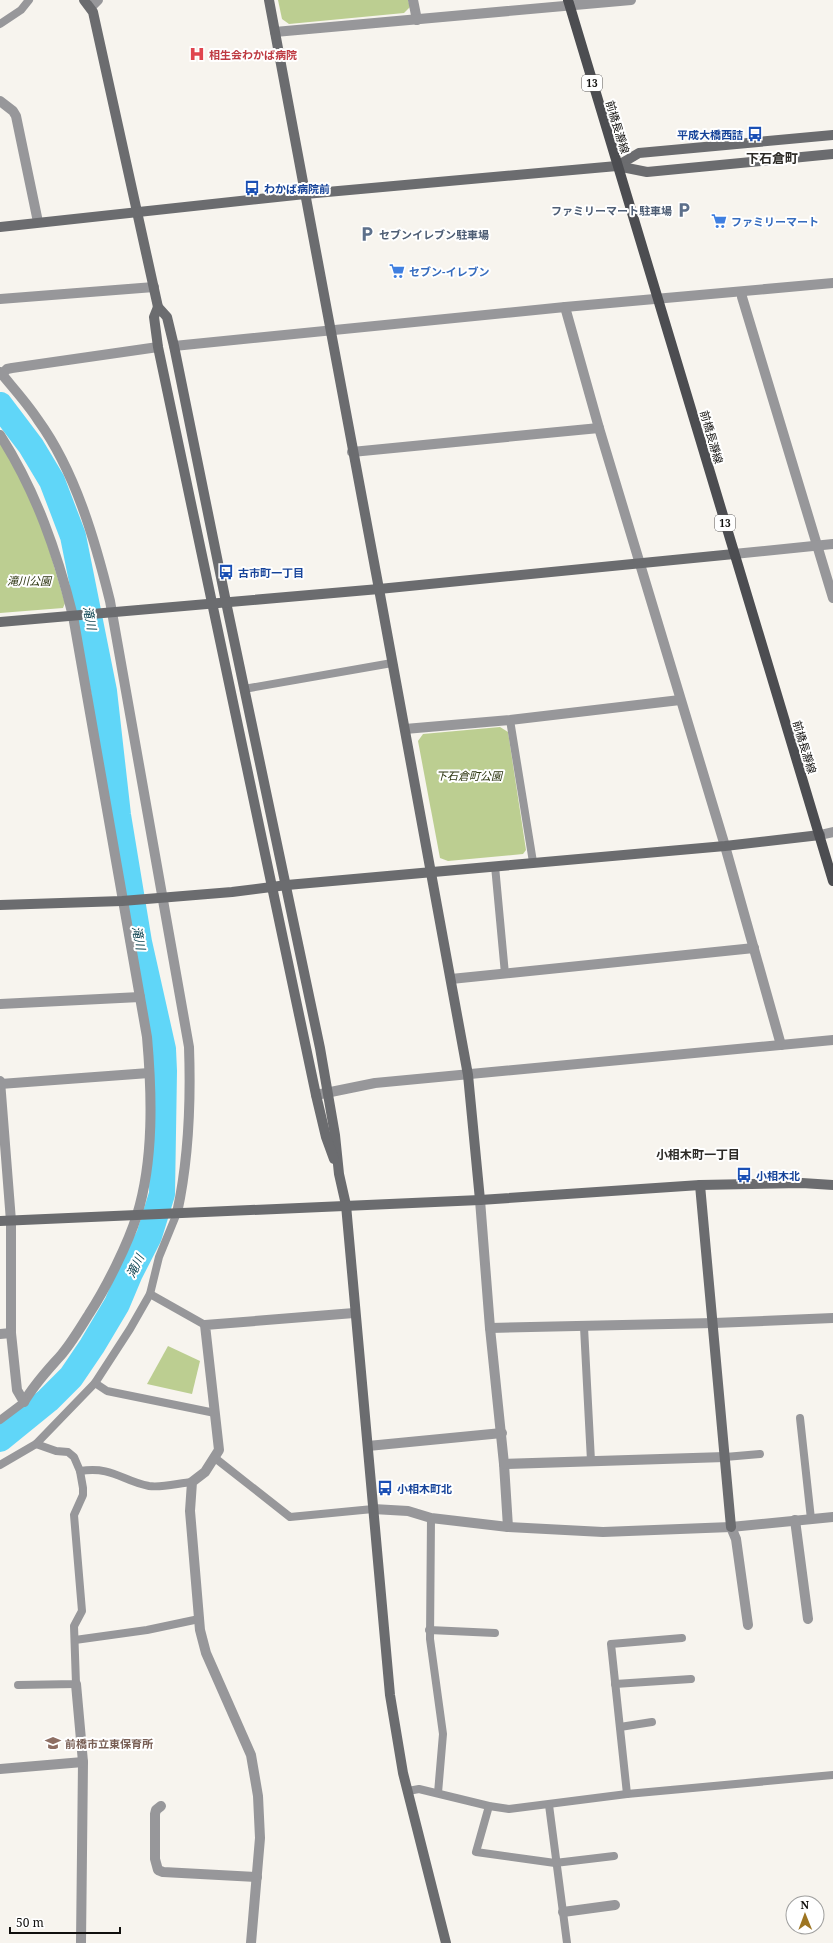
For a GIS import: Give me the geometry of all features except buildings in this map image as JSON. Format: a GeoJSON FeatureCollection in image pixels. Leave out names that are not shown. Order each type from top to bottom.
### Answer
{"type":"FeatureCollection","features":[{"type":"Feature","properties":{"kind":"main road","name":"前橋長瀞線"},"geometry":{"type":"LineString","coordinates":[[569,3],[833,880]]}},
{"type":"Feature","properties":{"kind":"street"},"geometry":{"type":"LineString","coordinates":[[269,0],[331,330],[352,452],[380,590],[392,663],[468,1075],[490,1328],[502,1433],[508,1527]]}},
{"type":"Feature","properties":{"kind":"street"},"geometry":{"type":"LineString","coordinates":[[413,0],[417,20]]}},
{"type":"Feature","properties":{"kind":"street"},"geometry":{"type":"LineString","coordinates":[[275,32],[417,20],[569,3],[631,0]]}},
{"type":"Feature","properties":{"kind":"street"},"geometry":{"type":"LineString","coordinates":[[91,2],[158,307],[167,317],[174,346],[244,689],[320,1048],[326,1093],[335,1135],[339,1174]]}},
{"type":"Feature","properties":{"kind":"street"},"geometry":{"type":"LineString","coordinates":[[0,101],[13,111],[16,116],[38,222]]}},
{"type":"Feature","properties":{"kind":"street"},"geometry":{"type":"LineString","coordinates":[[617,166],[639,153],[833,135]]}},
{"type":"Feature","properties":{"kind":"street"},"geometry":{"type":"LineString","coordinates":[[0,227],[136,211],[305,194],[617,166],[646,172],[833,154]]}},
{"type":"Feature","properties":{"kind":"street"},"geometry":{"type":"LineString","coordinates":[[174,346],[566,307],[833,283]]}},
{"type":"Feature","properties":{"kind":"street"},"geometry":{"type":"LineString","coordinates":[[0,299],[154,287]]}},
{"type":"Feature","properties":{"kind":"street"},"geometry":{"type":"LineString","coordinates":[[742,292],[742,297],[833,598]]}},
{"type":"Feature","properties":{"kind":"street"},"geometry":{"type":"LineString","coordinates":[[158,307],[154,317],[158,346],[316,1096],[326,1137],[339,1174],[346,1205],[354,1313],[368,1446],[390,1695],[408,1791],[446,1943]]}},
{"type":"Feature","properties":{"kind":"street"},"geometry":{"type":"LineString","coordinates":[[566,307],[566,314],[599,428],[641,563],[680,700],[725,846],[781,1044]]}},
{"type":"Feature","properties":{"kind":"street"},"geometry":{"type":"LineString","coordinates":[[158,346],[12,368],[1,373],[39,421],[70,478],[96,546],[112,613],[160,898],[189,1047],[190,1086],[188,1148],[174,1213]]}},
{"type":"Feature","properties":{"kind":"street"},"geometry":{"type":"LineString","coordinates":[[352,452],[599,428]]}},
{"type":"Feature","properties":{"kind":"street"},"geometry":{"type":"LineString","coordinates":[[0,435],[23,473],[35,497],[57,555],[73,616],[147,1037],[151,1096],[150,1126],[139,1215],[110,1276],[90,1313],[62,1353],[34,1385],[24,1402],[17,1390],[11,1333],[11,1221],[0,1083],[149,1073]]}},
{"type":"Feature","properties":{"kind":"street"},"geometry":{"type":"LineString","coordinates":[[0,622],[380,590],[833,544]]}},
{"type":"Feature","properties":{"kind":"street"},"geometry":{"type":"LineString","coordinates":[[405,729],[510,720],[680,700]]}},
{"type":"Feature","properties":{"kind":"street"},"geometry":{"type":"LineString","coordinates":[[0,905],[124,901],[232,892],[286,885],[431,871],[725,846],[820,835],[833,832]]}},
{"type":"Feature","properties":{"kind":"street"},"geometry":{"type":"LineString","coordinates":[[451,979],[754,948]]}},
{"type":"Feature","properties":{"kind":"street"},"geometry":{"type":"LineString","coordinates":[[0,1004],[140,997]]}},
{"type":"Feature","properties":{"kind":"street"},"geometry":{"type":"LineString","coordinates":[[316,1096],[376,1082],[468,1075],[833,1040]]}},
{"type":"Feature","properties":{"kind":"street"},"geometry":{"type":"LineString","coordinates":[[0,1221],[480,1200],[700,1185],[795,1183],[833,1185]]}},
{"type":"Feature","properties":{"kind":"street"},"geometry":{"type":"LineString","coordinates":[[700,1185],[714,1323],[730,1527],[736,1539],[748,1625]]}},
{"type":"Feature","properties":{"kind":"street"},"geometry":{"type":"LineString","coordinates":[[251,1943],[257,1877],[259,1819],[258,1796],[251,1755],[238,1722],[206,1653],[199,1619],[190,1511],[192,1482],[205,1472],[220,1450],[205,1325],[354,1313]]}},
{"type":"Feature","properties":{"kind":"street"},"geometry":{"type":"LineString","coordinates":[[490,1328],[584,1327],[833,1318]]}},
{"type":"Feature","properties":{"kind":"street"},"geometry":{"type":"LineString","coordinates":[[0,1334],[11,1333]]}},
{"type":"Feature","properties":{"kind":"street"},"geometry":{"type":"LineString","coordinates":[[368,1446],[502,1433]]}},
{"type":"Feature","properties":{"kind":"street"},"geometry":{"type":"LineString","coordinates":[[504,1464],[591,1460],[725,1457]]}},
{"type":"Feature","properties":{"kind":"street"},"geometry":{"type":"LineString","coordinates":[[373,1509],[408,1511],[432,1518],[508,1527],[603,1532],[730,1527],[833,1517]]}},
{"type":"Feature","properties":{"kind":"street"},"geometry":{"type":"LineString","coordinates":[[795,1520],[808,1619]]}},
{"type":"Feature","properties":{"kind":"street"},"geometry":{"type":"LineString","coordinates":[[76,1684],[83,1762],[81,1943]]}},
{"type":"Feature","properties":{"kind":"street"},"geometry":{"type":"LineString","coordinates":[[0,1770],[83,1762]]}},
{"type":"Feature","properties":{"kind":"street"},"geometry":{"type":"LineString","coordinates":[[161,1806],[156,1810],[155,1814],[155,1859],[158,1870],[163,1872],[257,1877]]}},
{"type":"Feature","properties":{"kind":"street"},"geometry":{"type":"LineString","coordinates":[[563,1912],[615,1905]]}},
{"type":"Feature","properties":{"kind":"lane"},"geometry":{"type":"LineString","coordinates":[[0,24],[21,10],[29,0]]}},
{"type":"Feature","properties":{"kind":"lane"},"geometry":{"type":"LineString","coordinates":[[244,689],[392,663]]}},
{"type":"Feature","properties":{"kind":"lane"},"geometry":{"type":"LineString","coordinates":[[510,720],[532,862]]}},
{"type":"Feature","properties":{"kind":"lane"},"geometry":{"type":"LineString","coordinates":[[495,866],[505,974]]}},
{"type":"Feature","properties":{"kind":"lane"},"geometry":{"type":"LineString","coordinates":[[0,1465],[36,1444],[95,1383],[130,1329],[150,1294],[159,1257],[174,1213]]}},
{"type":"Feature","properties":{"kind":"lane"},"geometry":{"type":"LineString","coordinates":[[150,1294],[205,1325]]}},
{"type":"Feature","properties":{"kind":"lane"},"geometry":{"type":"LineString","coordinates":[[584,1327],[591,1460]]}},
{"type":"Feature","properties":{"kind":"lane"},"geometry":{"type":"LineString","coordinates":[[95,1383],[106,1391],[215,1413]]}},
{"type":"Feature","properties":{"kind":"lane"},"geometry":{"type":"LineString","coordinates":[[0,1420],[24,1402]]}},
{"type":"Feature","properties":{"kind":"lane"},"geometry":{"type":"LineString","coordinates":[[800,1418],[811,1519]]}},
{"type":"Feature","properties":{"kind":"lane"},"geometry":{"type":"LineString","coordinates":[[18,1685],[76,1684],[74,1626],[82,1611],[74,1515],[83,1495],[80,1471],[74,1457],[68,1452],[56,1451],[36,1444]]}},
{"type":"Feature","properties":{"kind":"lane"},"geometry":{"type":"LineString","coordinates":[[725,1457],[760,1454]]}},
{"type":"Feature","properties":{"kind":"lane"},"geometry":{"type":"LineString","coordinates":[[215,1458],[290,1517],[373,1509]]}},
{"type":"Feature","properties":{"kind":"lane"},"geometry":{"type":"LineString","coordinates":[[80,1471],[92,1469],[110,1471],[153,1486],[192,1482]]}},
{"type":"Feature","properties":{"kind":"lane"},"geometry":{"type":"LineString","coordinates":[[432,1518],[430,1630],[444,1734],[438,1793]]}},
{"type":"Feature","properties":{"kind":"lane"},"geometry":{"type":"LineString","coordinates":[[74,1640],[147,1630],[199,1619]]}},
{"type":"Feature","properties":{"kind":"lane"},"geometry":{"type":"LineString","coordinates":[[430,1630],[495,1633]]}},
{"type":"Feature","properties":{"kind":"lane"},"geometry":{"type":"LineString","coordinates":[[627,1794],[611,1644],[682,1638]]}},
{"type":"Feature","properties":{"kind":"lane"},"geometry":{"type":"LineString","coordinates":[[615,1684],[691,1679]]}},
{"type":"Feature","properties":{"kind":"lane"},"geometry":{"type":"LineString","coordinates":[[620,1727],[652,1722]]}},
{"type":"Feature","properties":{"kind":"lane"},"geometry":{"type":"LineString","coordinates":[[408,1791],[419,1789],[489,1806],[509,1808],[549,1805],[627,1794],[833,1775]]}},
{"type":"Feature","properties":{"kind":"lane"},"geometry":{"type":"LineString","coordinates":[[549,1805],[567,1943]]}},
{"type":"Feature","properties":{"kind":"lane"},"geometry":{"type":"LineString","coordinates":[[489,1806],[476,1852],[556,1863],[614,1856]]}},
{"type":"Feature","properties":{"kind":"green space"},"geometry":{"type":"Polygon","coordinates":[[[278,0],[408,0],[410,7],[404,13],[289,24],[282,19],[278,0]]]}},
{"type":"Feature","properties":{"kind":"green space","name":"滝川公園"},"geometry":{"type":"Polygon","coordinates":[[[0,443],[6,449],[40,519],[65,603],[63,608],[0,613],[0,443]]]}},
{"type":"Feature","properties":{"kind":"green space","name":"下石倉町公園"},"geometry":{"type":"Polygon","coordinates":[[[500,727],[508,732],[526,850],[523,854],[448,861],[440,858],[418,741],[423,734],[500,727]]]}},
{"type":"Feature","properties":{"kind":"green space"},"geometry":{"type":"Polygon","coordinates":[[[168,1346],[200,1361],[192,1394],[147,1384],[168,1346]]]}},
{"type":"Feature","properties":{"kind":"waterway","name":"滝川"},"geometry":{"type":"LineString","coordinates":[[0,405],[31,446],[52,481],[73,536],[104,691],[118,815],[139,942],[163,1049],[164,1071],[162,1194],[149,1236],[130,1273],[117,1304],[92,1346],[71,1377],[48,1400],[0,1439]]}},
{"type":"Feature","properties":{"kind":"place","name":"相生会わかば病院"},"geometry":{"type":"Point","coordinates":[197,54]}},
{"type":"Feature","properties":{"kind":"place","name":"平成大橋西詰"},"geometry":{"type":"Point","coordinates":[755,134]}},
{"type":"Feature","properties":{"kind":"place","name":"わかば病院前"},"geometry":{"type":"Point","coordinates":[252,188]}},
{"type":"Feature","properties":{"kind":"place","name":"ファミリーマート駐車場"},"geometry":{"type":"Point","coordinates":[684,210]}},
{"type":"Feature","properties":{"kind":"place","name":"ファミリーマート"},"geometry":{"type":"Point","coordinates":[719,221]}},
{"type":"Feature","properties":{"kind":"place","name":"セブンイレブン駐車場"},"geometry":{"type":"Point","coordinates":[367,234]}},
{"type":"Feature","properties":{"kind":"place","name":"セブン-イレブン"},"geometry":{"type":"Point","coordinates":[397,271]}},
{"type":"Feature","properties":{"kind":"place","name":"古市町一丁目"},"geometry":{"type":"Point","coordinates":[226,572]}},
{"type":"Feature","properties":{"kind":"place","name":"小相木北"},"geometry":{"type":"Point","coordinates":[744,1175]}},
{"type":"Feature","properties":{"kind":"place","name":"小相木町北"},"geometry":{"type":"Point","coordinates":[385,1488]}},
{"type":"Feature","properties":{"kind":"place","name":"前橋市立東保育所"},"geometry":{"type":"Point","coordinates":[53,1743]}},
{"type":"Feature","properties":{"kind":"district","name":"下石倉町"},"geometry":{"type":"Point","coordinates":[772,158]}},
{"type":"Feature","properties":{"kind":"district","name":"小相木町一丁目"},"geometry":{"type":"Point","coordinates":[698,1154]}}]}
